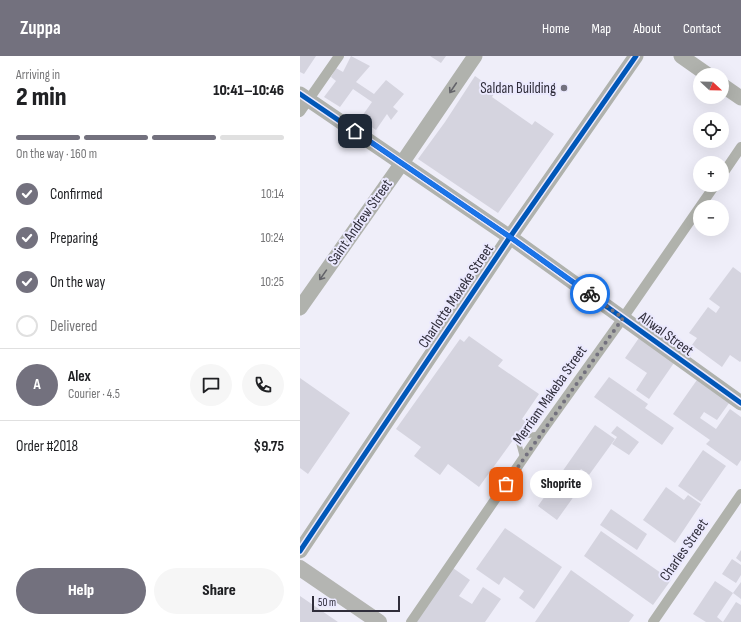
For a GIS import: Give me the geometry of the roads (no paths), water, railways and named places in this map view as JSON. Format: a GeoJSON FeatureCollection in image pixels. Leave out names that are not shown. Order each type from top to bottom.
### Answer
{"type":"FeatureCollection","features":[{"type":"Feature","properties":{"kind":"main road"},"geometry":{"type":"LineString","coordinates":[[300,568],[379,622]]}},
{"type":"Feature","properties":{"kind":"street"},"geometry":{"type":"LineString","coordinates":[[300,112],[304,97],[339,56]]}},
{"type":"Feature","properties":{"kind":"street","name":"Saint Andrew Street"},"geometry":{"type":"LineString","coordinates":[[300,308],[475,56]]}},
{"type":"Feature","properties":{"kind":"street","name":"Charlotte Maxeke Street"},"geometry":{"type":"LineString","coordinates":[[300,551],[510,237],[636,56]]}},
{"type":"Feature","properties":{"kind":"street"},"geometry":{"type":"LineString","coordinates":[[681,56],[698,68]]}},
{"type":"Feature","properties":{"kind":"street"},"geometry":{"type":"LineString","coordinates":[[729,90],[741,98]]}},
{"type":"Feature","properties":{"kind":"street","name":"Aliwal Street"},"geometry":{"type":"LineString","coordinates":[[304,97],[510,237],[741,403]]}},
{"type":"Feature","properties":{"kind":"street"},"geometry":{"type":"LineString","coordinates":[[729,165],[741,148]]}},
{"type":"Feature","properties":{"kind":"street","name":"Merriam Makeba Street"},"geometry":{"type":"LineString","coordinates":[[411,622],[540,434],[710,192]]}},
{"type":"Feature","properties":{"kind":"street","name":"Charles Street"},"geometry":{"type":"LineString","coordinates":[[653,622],[741,494]]}},
{"type":"Feature","properties":{"kind":"lane"},"geometry":{"type":"LineString","coordinates":[[523,459],[516,437],[540,434]]}},
{"type":"Feature","properties":{"kind":"place","name":"Saldan Building"},"geometry":{"type":"Point","coordinates":[564,88]}},
{"type":"Feature","properties":{"kind":"place","name":"Shoprite"},"geometry":{"type":"Point","coordinates":[506,484]}}]}
